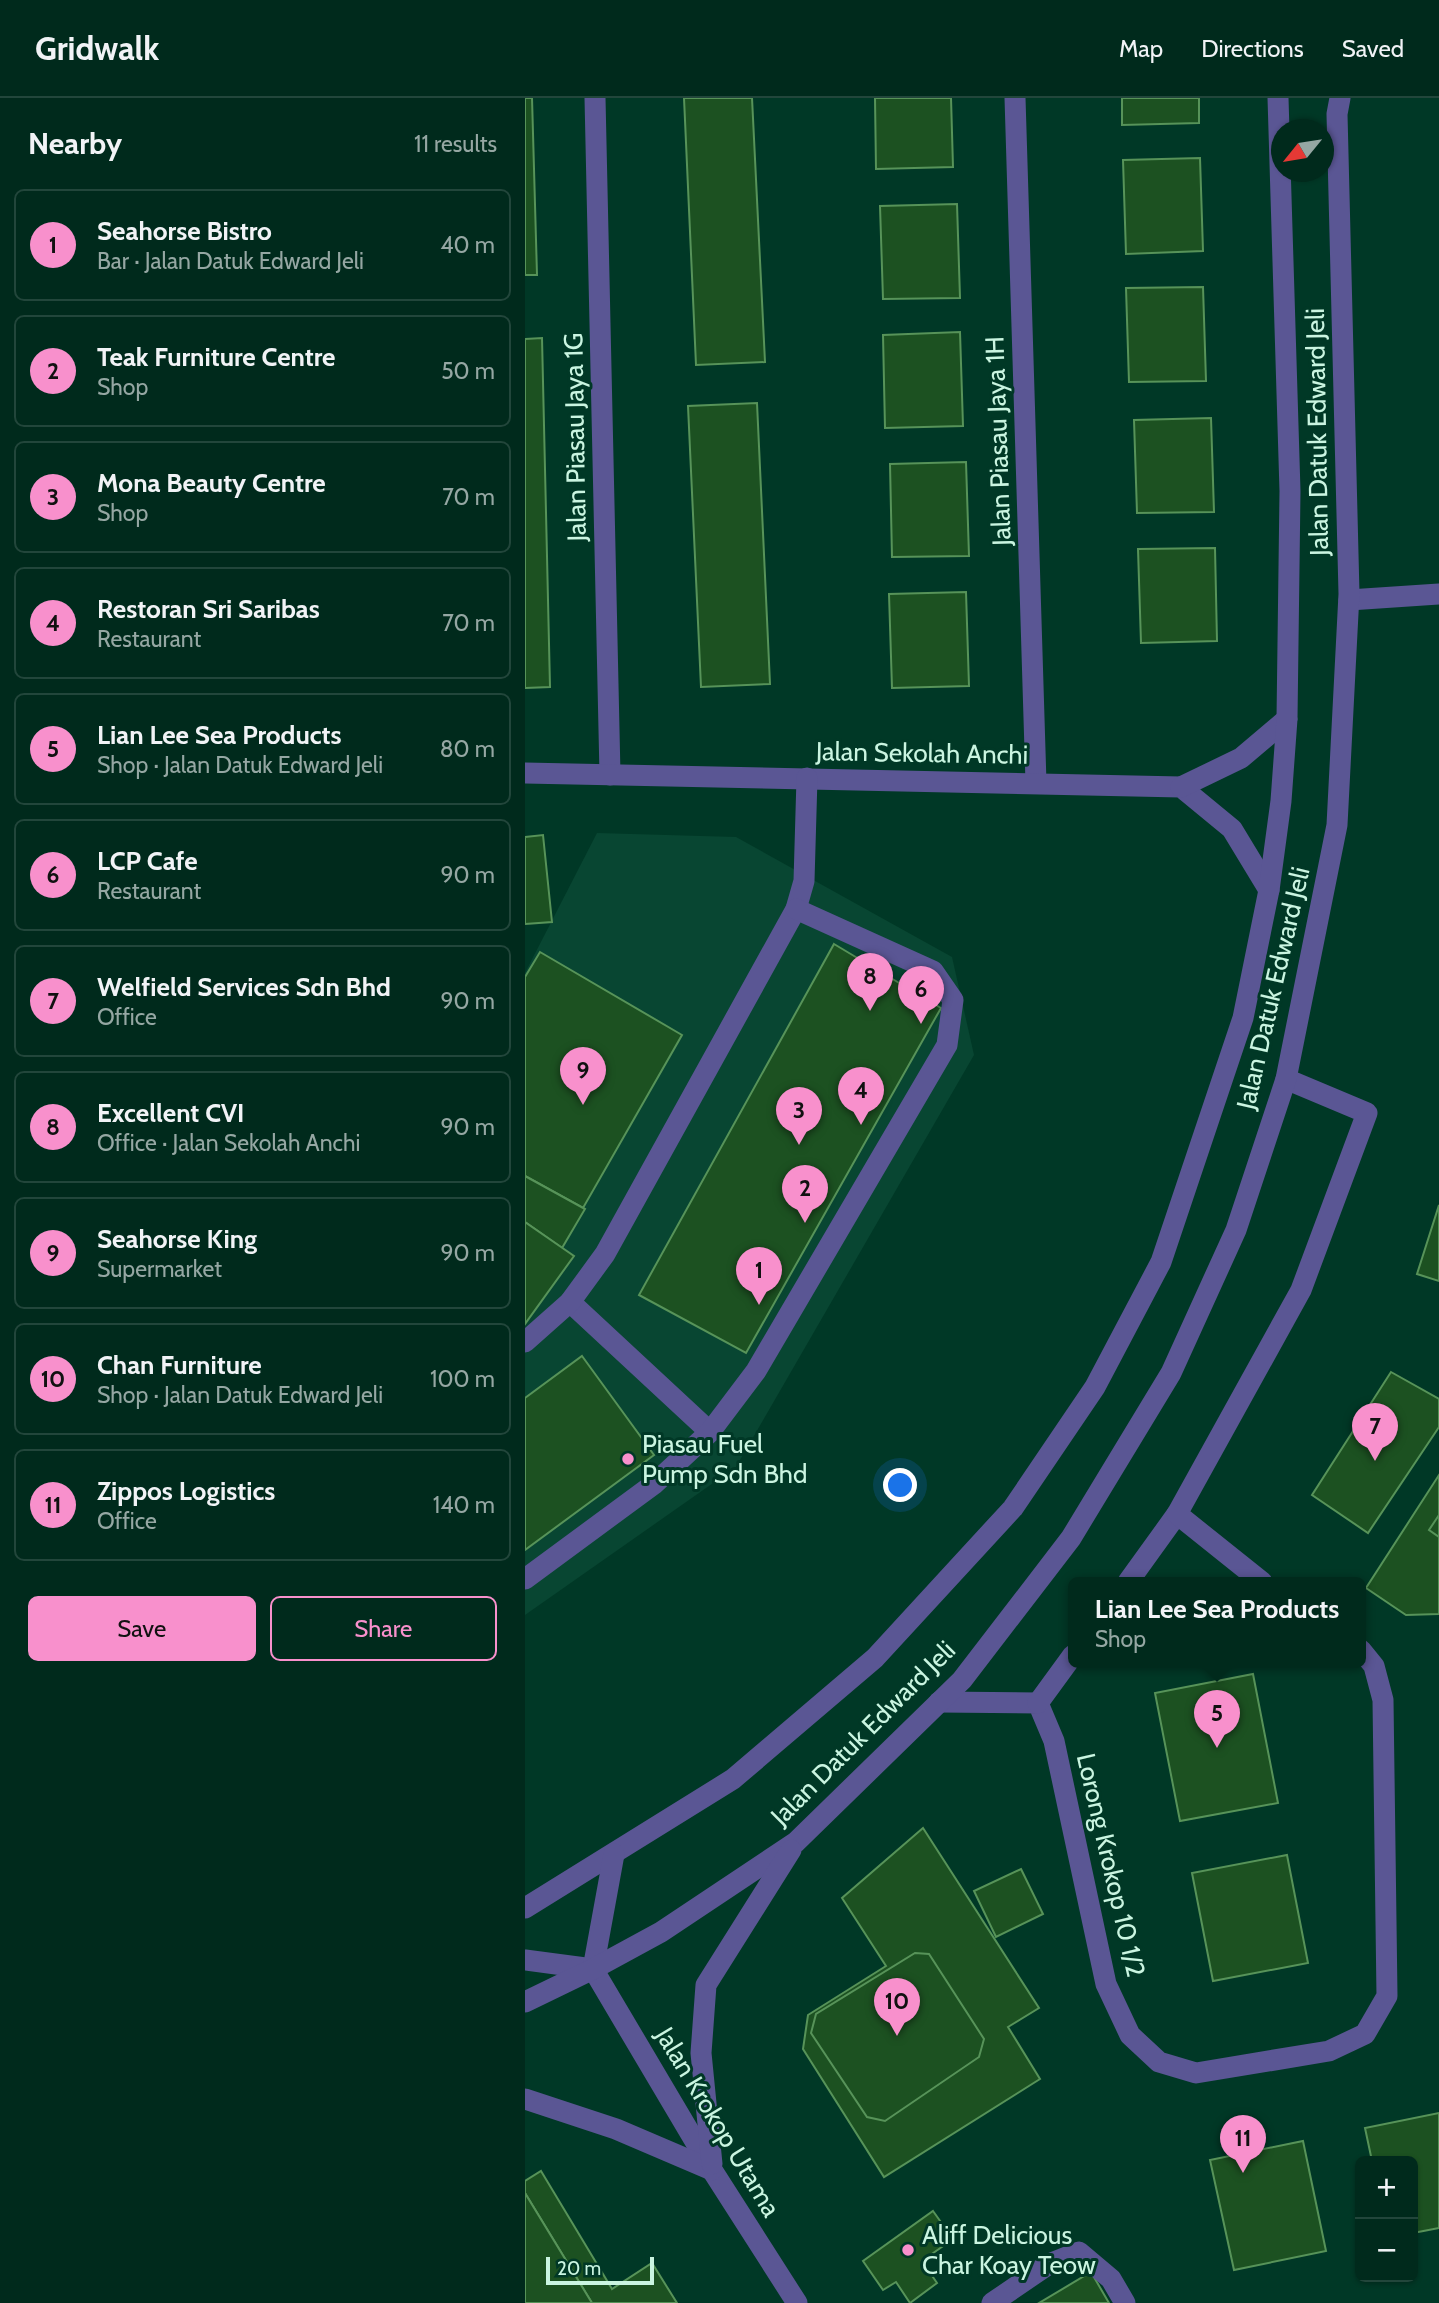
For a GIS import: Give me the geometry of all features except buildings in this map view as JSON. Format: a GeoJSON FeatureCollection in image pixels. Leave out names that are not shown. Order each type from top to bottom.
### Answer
{"type":"FeatureCollection","features":[{"type":"Feature","properties":{"kind":"street","name":"Jalan Piasau Jaya 1G"},"geometry":{"type":"LineString","coordinates":[[595,98],[610,775]]}},
{"type":"Feature","properties":{"kind":"street","name":"Jalan Piasau Jaya 1H"},"geometry":{"type":"LineString","coordinates":[[1015,98],[1036,783]]}},
{"type":"Feature","properties":{"kind":"street","name":"Jalan Datuk Edward Jeli"},"geometry":{"type":"LineString","coordinates":[[525,1908],[733,1779],[875,1658],[1013,1508],[1095,1387],[1161,1262],[1243,1018],[1269,890],[1281,801],[1287,719],[1290,491],[1278,98]]}},
{"type":"Feature","properties":{"kind":"street","name":"Jalan Datuk Edward Jeli"},"geometry":{"type":"LineString","coordinates":[[525,2002],[661,1933],[796,1842],[962,1680],[1071,1538],[1171,1373],[1236,1230],[1286,1079],[1337,825],[1349,600],[1337,114],[1340,98]]}},
{"type":"Feature","properties":{"kind":"street"},"geometry":{"type":"LineString","coordinates":[[1349,600],[1439,594]]}},
{"type":"Feature","properties":{"kind":"street"},"geometry":{"type":"LineString","coordinates":[[1269,890],[1232,829],[1181,787],[1241,758],[1287,719]]}},
{"type":"Feature","properties":{"kind":"street","name":"Jalan Sekolah Anchi"},"geometry":{"type":"LineString","coordinates":[[525,773],[1181,787]]}},
{"type":"Feature","properties":{"kind":"street"},"geometry":{"type":"LineString","coordinates":[[525,1342],[570,1302],[605,1254],[796,909],[804,881],[807,778]]}},
{"type":"Feature","properties":{"kind":"street"},"geometry":{"type":"LineString","coordinates":[[525,1579],[654,1484],[710,1432],[756,1371],[947,1045],[953,1000],[933,971],[796,909]]}},
{"type":"Feature","properties":{"kind":"street"},"geometry":{"type":"LineString","coordinates":[[1132,1577],[1177,1514],[1301,1290],[1367,1113],[1286,1079]]}},
{"type":"Feature","properties":{"kind":"street"},"geometry":{"type":"LineString","coordinates":[[570,1302],[710,1432]]}},
{"type":"Feature","properties":{"kind":"street"},"geometry":{"type":"LineString","coordinates":[[1177,1514],[1256,1577]]}},
{"type":"Feature","properties":{"kind":"street","name":"Lorong Krokop 10 1/2"},"geometry":{"type":"LineString","coordinates":[[1038,1703],[1055,1741],[1106,1984],[1130,2035],[1159,2063],[1196,2073],[1329,2051],[1365,2034],[1387,1996],[1383,1700],[1374,1666],[1366,1657]]}},
{"type":"Feature","properties":{"kind":"street"},"geometry":{"type":"LineString","coordinates":[[939,1702],[1038,1703],[1068,1663]]}},
{"type":"Feature","properties":{"kind":"street"},"geometry":{"type":"LineString","coordinates":[[525,2099],[616,2129],[712,2170],[702,2053],[706,1985],[796,1842]]}},
{"type":"Feature","properties":{"kind":"street"},"geometry":{"type":"LineString","coordinates":[[525,1960],[593,1969],[614,1854]]}},
{"type":"Feature","properties":{"kind":"street","name":"Jalan Krokop Utama"},"geometry":{"type":"LineString","coordinates":[[593,1969],[712,2170],[797,2303]]}},
{"type":"Feature","properties":{"kind":"street"},"geometry":{"type":"LineString","coordinates":[[992,2303],[1049,2264],[1079,2252],[1111,2278],[1125,2303]]}},
{"type":"Feature","properties":{"kind":"shaded area"},"geometry":{"type":"Polygon","coordinates":[[[597,833],[736,837],[952,957],[974,1055],[736,1467],[525,1615],[525,973],[597,833]]]}},
{"type":"Feature","properties":{"kind":"place","name":"Excellent CVI"},"geometry":{"type":"Point","coordinates":[870,1011]}},
{"type":"Feature","properties":{"kind":"place","name":"LCP Cafe"},"geometry":{"type":"Point","coordinates":[921,1024]}},
{"type":"Feature","properties":{"kind":"place","name":"Seahorse King"},"geometry":{"type":"Point","coordinates":[583,1105]}},
{"type":"Feature","properties":{"kind":"place","name":"Restoran Sri Saribas"},"geometry":{"type":"Point","coordinates":[861,1125]}},
{"type":"Feature","properties":{"kind":"place","name":"Mona Beauty Centre"},"geometry":{"type":"Point","coordinates":[799,1145]}},
{"type":"Feature","properties":{"kind":"place","name":"Teak Furniture Centre"},"geometry":{"type":"Point","coordinates":[805,1223]}},
{"type":"Feature","properties":{"kind":"place","name":"Seahorse Bistro"},"geometry":{"type":"Point","coordinates":[759,1305]}},
{"type":"Feature","properties":{"kind":"place","name":"Piasau Fuel Pump Sdn Bhd"},"geometry":{"type":"Point","coordinates":[628,1459]}},
{"type":"Feature","properties":{"kind":"place","name":"Welfield Services Sdn Bhd"},"geometry":{"type":"Point","coordinates":[1375,1461]}},
{"type":"Feature","properties":{"kind":"place","name":"Lian Lee Sea Products"},"geometry":{"type":"Point","coordinates":[1217,1748]}},
{"type":"Feature","properties":{"kind":"place","name":"Chan Furniture"},"geometry":{"type":"Point","coordinates":[897,2036]}},
{"type":"Feature","properties":{"kind":"place","name":"Zippos Logistics"},"geometry":{"type":"Point","coordinates":[1243,2173]}},
{"type":"Feature","properties":{"kind":"place","name":"Aliff Delicious Char Koay Teow"},"geometry":{"type":"Point","coordinates":[908,2250]}}]}
